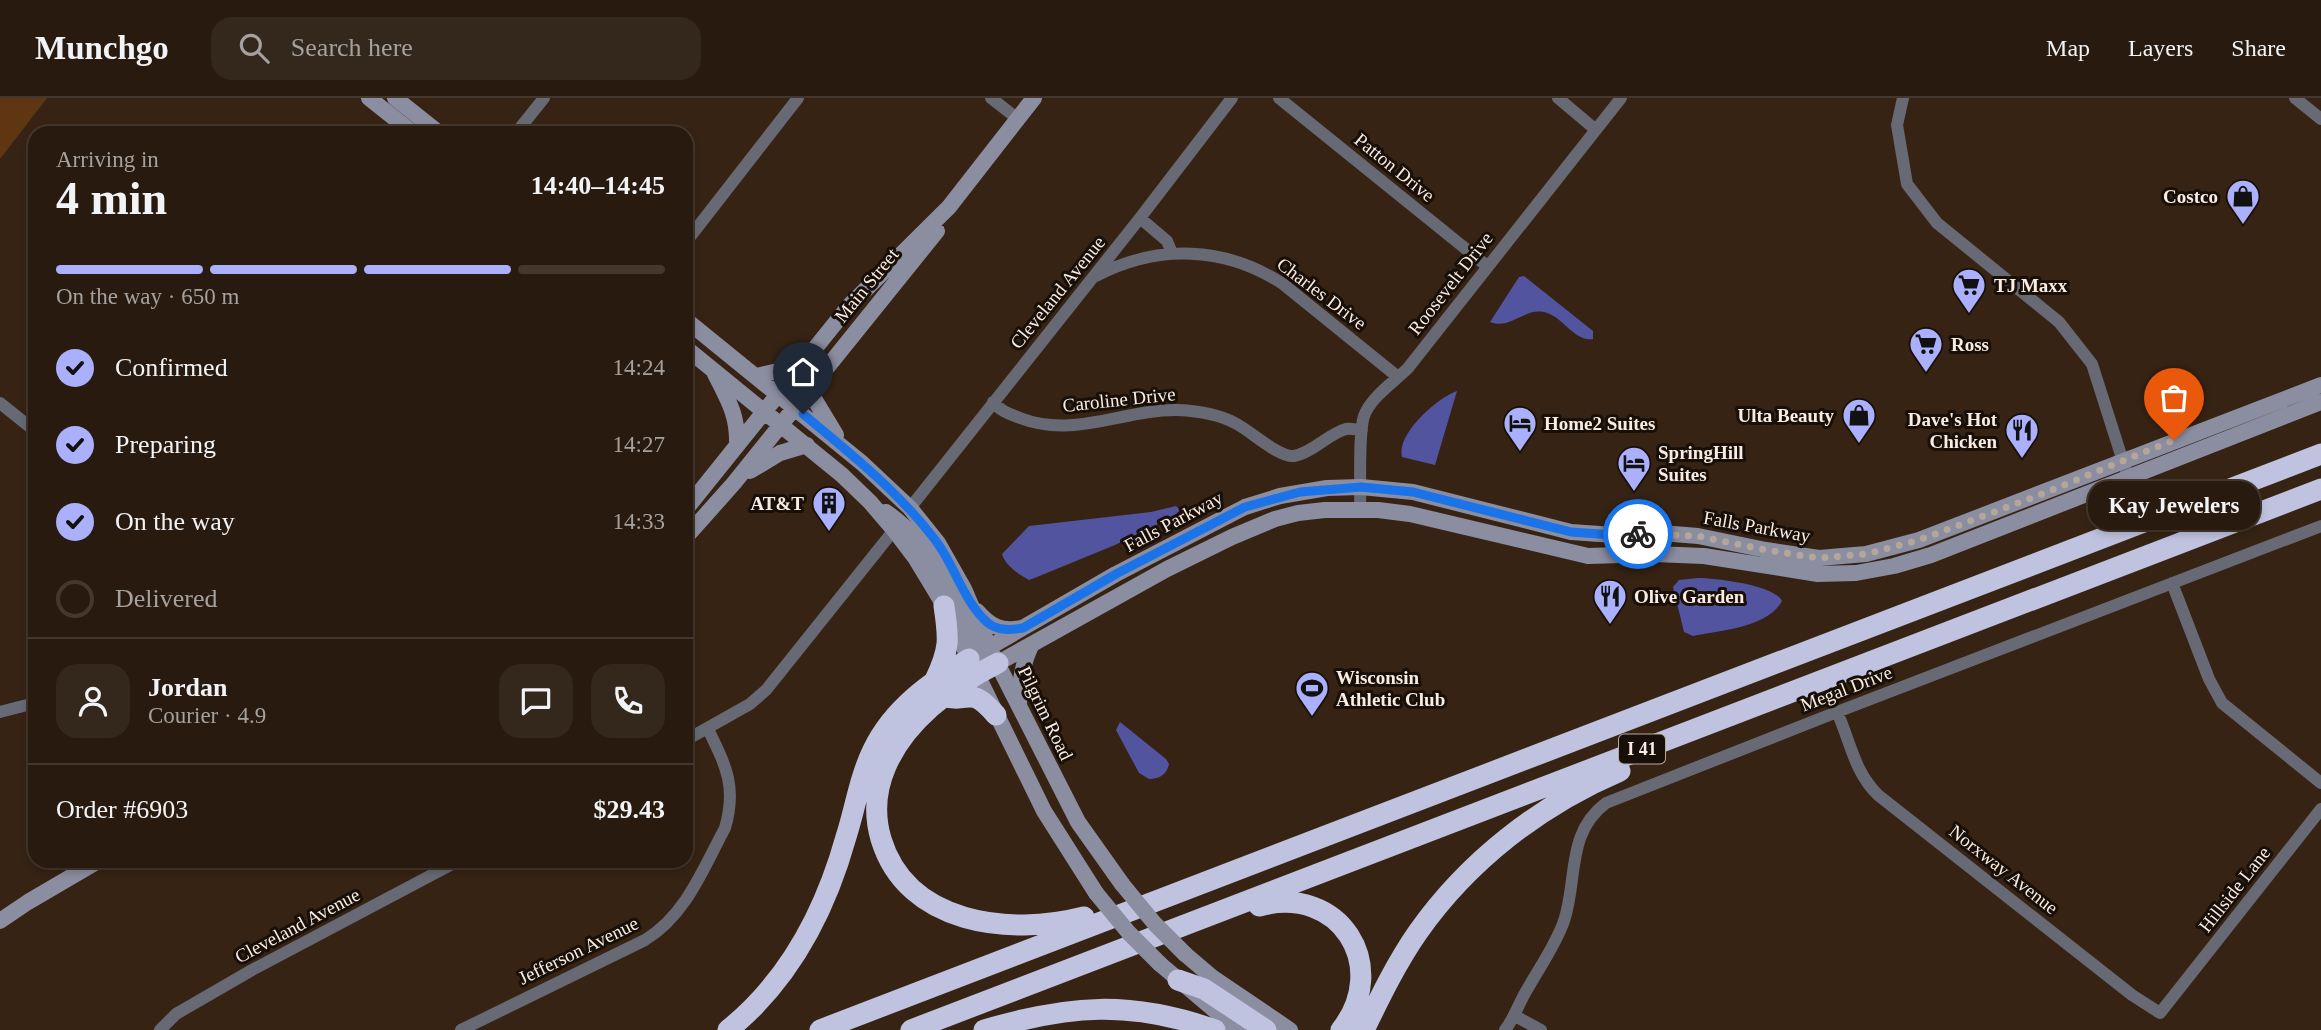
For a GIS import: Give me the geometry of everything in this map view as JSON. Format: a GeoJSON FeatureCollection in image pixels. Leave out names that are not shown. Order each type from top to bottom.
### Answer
{"type":"FeatureCollection","features":[{"type":"Feature","properties":{"kind":"highway","name":"I 41"},"geometry":{"type":"LineString","coordinates":[[820,1030],[2321,454]]}},
{"type":"Feature","properties":{"kind":"highway","name":"I 41"},"geometry":{"type":"LineString","coordinates":[[911,1030],[2321,489]]}},
{"type":"Feature","properties":{"kind":"highway"},"geometry":{"type":"LineString","coordinates":[[944,606],[949,638],[939,688],[886,766],[877,803],[880,835],[897,872],[920,896],[950,912],[997,925],[1039,925],[1097,914],[1356,815],[1459,785]]}},
{"type":"Feature","properties":{"kind":"highway"},"geometry":{"type":"LineString","coordinates":[[1364,1030],[1395,969],[1427,920],[1470,870],[1517,830],[1607,776],[1912,646]]}},
{"type":"Feature","properties":{"kind":"highway"},"geometry":{"type":"LineString","coordinates":[[728,1030],[753,1007],[791,964],[830,890],[873,750],[903,707],[982,660]]}},
{"type":"Feature","properties":{"kind":"highway"},"geometry":{"type":"LineString","coordinates":[[939,688],[949,698],[974,696],[996,715]]}},
{"type":"Feature","properties":{"kind":"highway"},"geometry":{"type":"LineString","coordinates":[[964,1010],[1017,997],[1248,909],[1287,901],[1304,902],[1331,916],[1356,948],[1360,965],[1359,992],[1350,1017],[1341,1030]]}},
{"type":"Feature","properties":{"kind":"highway"},"geometry":{"type":"LineString","coordinates":[[1178,980],[1203,989],[1265,1030]]}},
{"type":"Feature","properties":{"kind":"highway"},"geometry":{"type":"LineString","coordinates":[[984,1030],[1044,1013],[1101,1009],[1155,1013],[1215,1030]]}},
{"type":"Feature","properties":{"kind":"street"},"geometry":{"type":"LineString","coordinates":[[369,98],[404,126]]}},
{"type":"Feature","properties":{"kind":"street"},"geometry":{"type":"LineString","coordinates":[[395,98],[430,126]]}},
{"type":"Feature","properties":{"kind":"street"},"geometry":{"type":"LineString","coordinates":[[522,126],[544,98]]}},
{"type":"Feature","properties":{"kind":"street"},"geometry":{"type":"LineString","coordinates":[[693,233],[798,98]]}},
{"type":"Feature","properties":{"kind":"street"},"geometry":{"type":"LineString","coordinates":[[991,98],[1018,119]]}},
{"type":"Feature","properties":{"kind":"street","name":"Main Street"},"geometry":{"type":"LineString","coordinates":[[693,529],[734,483],[928,244],[968,185],[1034,98]]}},
{"type":"Feature","properties":{"kind":"street","name":"Cleveland Avenue"},"geometry":{"type":"LineString","coordinates":[[910,508],[1233,98]]}},
{"type":"Feature","properties":{"kind":"street","name":"Patton Drive"},"geometry":{"type":"LineString","coordinates":[[1279,98],[1487,266]]}},
{"type":"Feature","properties":{"kind":"street"},"geometry":{"type":"LineString","coordinates":[[1559,98],[1597,130]]}},
{"type":"Feature","properties":{"kind":"street","name":"Roosevelt Drive"},"geometry":{"type":"LineString","coordinates":[[1360,509],[1364,416],[1621,98]]}},
{"type":"Feature","properties":{"kind":"street"},"geometry":{"type":"LineString","coordinates":[[1903,98],[1897,125],[1908,184],[1937,223],[2059,322],[2092,364],[2127,477]]}},
{"type":"Feature","properties":{"kind":"street"},"geometry":{"type":"LineString","coordinates":[[2295,98],[2321,119]]}},
{"type":"Feature","properties":{"kind":"street","name":"Main Street"},"geometry":{"type":"LineString","coordinates":[[693,500],[866,287],[941,215],[968,185]]}},
{"type":"Feature","properties":{"kind":"street"},"geometry":{"type":"LineString","coordinates":[[1140,218],[1167,241],[1172,253]]}},
{"type":"Feature","properties":{"kind":"street","name":"Charles Drive"},"geometry":{"type":"LineString","coordinates":[[1093,277],[1145,257],[1172,253],[1191,252],[1236,260],[1265,272],[1283,284],[1398,377]]}},
{"type":"Feature","properties":{"kind":"street","name":"Pilgrim Road"},"geometry":{"type":"LineString","coordinates":[[693,326],[757,376],[780,425],[807,445],[870,502],[894,530],[982,660],[1019,707],[1078,822],[1122,884],[1155,924],[1212,977],[1290,1030]]}},
{"type":"Feature","properties":{"kind":"street"},"geometry":{"type":"LineString","coordinates":[[757,376],[778,371],[826,335]]}},
{"type":"Feature","properties":{"kind":"street"},"geometry":{"type":"LineString","coordinates":[[693,349],[706,354],[771,402]]}},
{"type":"Feature","properties":{"kind":"street","name":"Pilgrim Road"},"geometry":{"type":"LineString","coordinates":[[693,353],[712,369],[771,402],[794,407],[848,451],[910,508],[953,566],[971,603],[996,715],[1056,832],[1096,893],[1129,933],[1160,964],[1238,1030]]}},
{"type":"Feature","properties":{"kind":"street"},"geometry":{"type":"LineString","coordinates":[[712,369],[735,414],[738,426],[737,445]]}},
{"type":"Feature","properties":{"kind":"street"},"geometry":{"type":"LineString","coordinates":[[816,379],[812,388],[813,397],[848,451]]}},
{"type":"Feature","properties":{"kind":"street","name":"Falls Parkway"},"geometry":{"type":"LineString","coordinates":[[982,660],[1023,628],[1116,574],[1245,507],[1300,492],[1361,487],[1413,492],[1571,532],[1698,536],[1819,558],[1866,554],[1919,540],[2321,385]]}},
{"type":"Feature","properties":{"kind":"street","name":"Caroline Drive"},"geometry":{"type":"LineString","coordinates":[[993,402],[1006,412],[1050,425],[1092,424],[1162,411],[1203,413],[1224,418],[1253,433],[1282,456],[1295,456],[1346,429],[1362,430]]}},
{"type":"Feature","properties":{"kind":"street","name":"Falls Parkway"},"geometry":{"type":"LineString","coordinates":[[982,660],[1032,644],[1167,569],[1255,527],[1298,513],[1389,510],[1434,518],[1477,532],[1588,556],[1704,556],[1818,574],[1856,573],[1931,555],[2321,402]]}},
{"type":"Feature","properties":{"kind":"street"},"geometry":{"type":"LineString","coordinates":[[0,403],[28,425]]}},
{"type":"Feature","properties":{"kind":"street"},"geometry":{"type":"LineString","coordinates":[[734,483],[780,453],[807,445]]}},
{"type":"Feature","properties":{"kind":"street"},"geometry":{"type":"LineString","coordinates":[[870,502],[907,527],[934,559],[967,620],[982,660]]}},
{"type":"Feature","properties":{"kind":"street","name":"Megal Drive"},"geometry":{"type":"LineString","coordinates":[[1504,1030],[1515,1016],[1523,996],[1559,933],[1571,894],[1579,839],[1596,811],[1622,795],[2321,526]]}},
{"type":"Feature","properties":{"kind":"street"},"geometry":{"type":"LineString","coordinates":[[693,736],[750,704],[766,690],[894,530]]}},
{"type":"Feature","properties":{"kind":"street"},"geometry":{"type":"LineString","coordinates":[[2172,583],[2209,680],[2222,703],[2316,779]]}},
{"type":"Feature","properties":{"kind":"street"},"geometry":{"type":"LineString","coordinates":[[971,603],[989,624],[1010,630],[1023,628]]}},
{"type":"Feature","properties":{"kind":"street"},"geometry":{"type":"LineString","coordinates":[[1019,707],[1020,677],[1032,644]]}},
{"type":"Feature","properties":{"kind":"street"},"geometry":{"type":"LineString","coordinates":[[0,712],[28,705]]}},
{"type":"Feature","properties":{"kind":"street","name":"Norxway Avenue"},"geometry":{"type":"LineString","coordinates":[[1837,712],[1858,768],[1878,795],[2157,1013],[2162,1012],[2176,994]]}},
{"type":"Feature","properties":{"kind":"street","name":"Jefferson Avenue"},"geometry":{"type":"LineString","coordinates":[[461,1030],[645,940],[676,915],[725,828],[729,814],[731,787],[728,772],[708,729]]}},
{"type":"Feature","properties":{"kind":"street","name":"Hillside Lane"},"geometry":{"type":"LineString","coordinates":[[2176,994],[2321,809]]}},
{"type":"Feature","properties":{"kind":"street"},"geometry":{"type":"LineString","coordinates":[[0,921],[50,887],[85,868]]}},
{"type":"Feature","properties":{"kind":"street","name":"Cleveland Avenue"},"geometry":{"type":"LineString","coordinates":[[160,1030],[176,1014],[242,976],[445,868]]}},
{"type":"Feature","properties":{"kind":"street"},"geometry":{"type":"LineString","coordinates":[[1515,1016],[1519,1030]]}},
{"type":"Feature","properties":{"kind":"street"},"geometry":{"type":"LineString","coordinates":[[1515,1016],[1541,1030]]}},
{"type":"Feature","properties":{"kind":"shaded area"},"geometry":{"type":"Polygon","coordinates":[[[0,98],[47,98],[0,159],[0,98]]]}},
{"type":"Feature","properties":{"kind":"shaded area"},"geometry":{"type":"Polygon","coordinates":[[[1524,276],[1593,331],[1593,339],[1580,337],[1557,318],[1544,312],[1530,313],[1504,323],[1490,322],[1519,277],[1524,276]]]}},
{"type":"Feature","properties":{"kind":"shaded area"},"geometry":{"type":"Polygon","coordinates":[[[1457,391],[1435,465],[1402,457],[1405,438],[1411,428],[1429,409],[1457,391]]]}},
{"type":"Feature","properties":{"kind":"shaded area"},"geometry":{"type":"Polygon","coordinates":[[[1176,506],[1180,510],[1174,516],[1115,545],[1029,580],[1009,566],[1002,554],[1029,526],[1151,512],[1176,506]]]}},
{"type":"Feature","properties":{"kind":"shaded area"},"geometry":{"type":"Polygon","coordinates":[[[1698,578],[1757,587],[1777,595],[1782,601],[1766,617],[1755,622],[1693,636],[1684,632],[1673,587],[1679,580],[1698,578]]]}},
{"type":"Feature","properties":{"kind":"shaded area"},"geometry":{"type":"Polygon","coordinates":[[[1120,722],[1166,759],[1169,764],[1167,771],[1149,779],[1139,773],[1116,730],[1120,722]]]}},
{"type":"Feature","properties":{"kind":"way so far"},"geometry":{"type":"LineString","coordinates":[[1638,534],[1698,536],[1819,558],[1866,554],[1919,540],[2037,496],[2174,440]]}},
{"type":"Feature","properties":{"kind":"place","name":"Costco"},"geometry":{"type":"Point","coordinates":[2243,226]}},
{"type":"Feature","properties":{"kind":"place","name":"TJ Maxx"},"geometry":{"type":"Point","coordinates":[1969,315]}},
{"type":"Feature","properties":{"kind":"place","name":"Ross"},"geometry":{"type":"Point","coordinates":[1926,374]}},
{"type":"Feature","properties":{"kind":"place","name":"Kay Jewelers"},"geometry":{"type":"Point","coordinates":[2174,440]}},
{"type":"Feature","properties":{"kind":"place","name":"Ulta Beauty"},"geometry":{"type":"Point","coordinates":[1859,445]}},
{"type":"Feature","properties":{"kind":"place","name":"Home2 Suites"},"geometry":{"type":"Point","coordinates":[1520,453]}},
{"type":"Feature","properties":{"kind":"place","name":"Dave's Hot Chicken"},"geometry":{"type":"Point","coordinates":[2022,460]}},
{"type":"Feature","properties":{"kind":"place","name":"SpringHill Suites"},"geometry":{"type":"Point","coordinates":[1634,493]}},
{"type":"Feature","properties":{"kind":"place","name":"AT&T"},"geometry":{"type":"Point","coordinates":[829,533]}},
{"type":"Feature","properties":{"kind":"place","name":"Olive Garden"},"geometry":{"type":"Point","coordinates":[1610,626]}},
{"type":"Feature","properties":{"kind":"place","name":"Wisconsin Athletic Club"},"geometry":{"type":"Point","coordinates":[1312,718]}},
{"type":"Feature","properties":{"kind":"route"},"geometry":{"type":"LineString","coordinates":[[803,414],[862,463],[910,508],[953,566],[971,603],[989,624],[999,629],[1023,628],[1116,574],[1245,507],[1300,492],[1327,488],[1390,489],[1413,492],[1571,532],[1638,534]]}}]}
